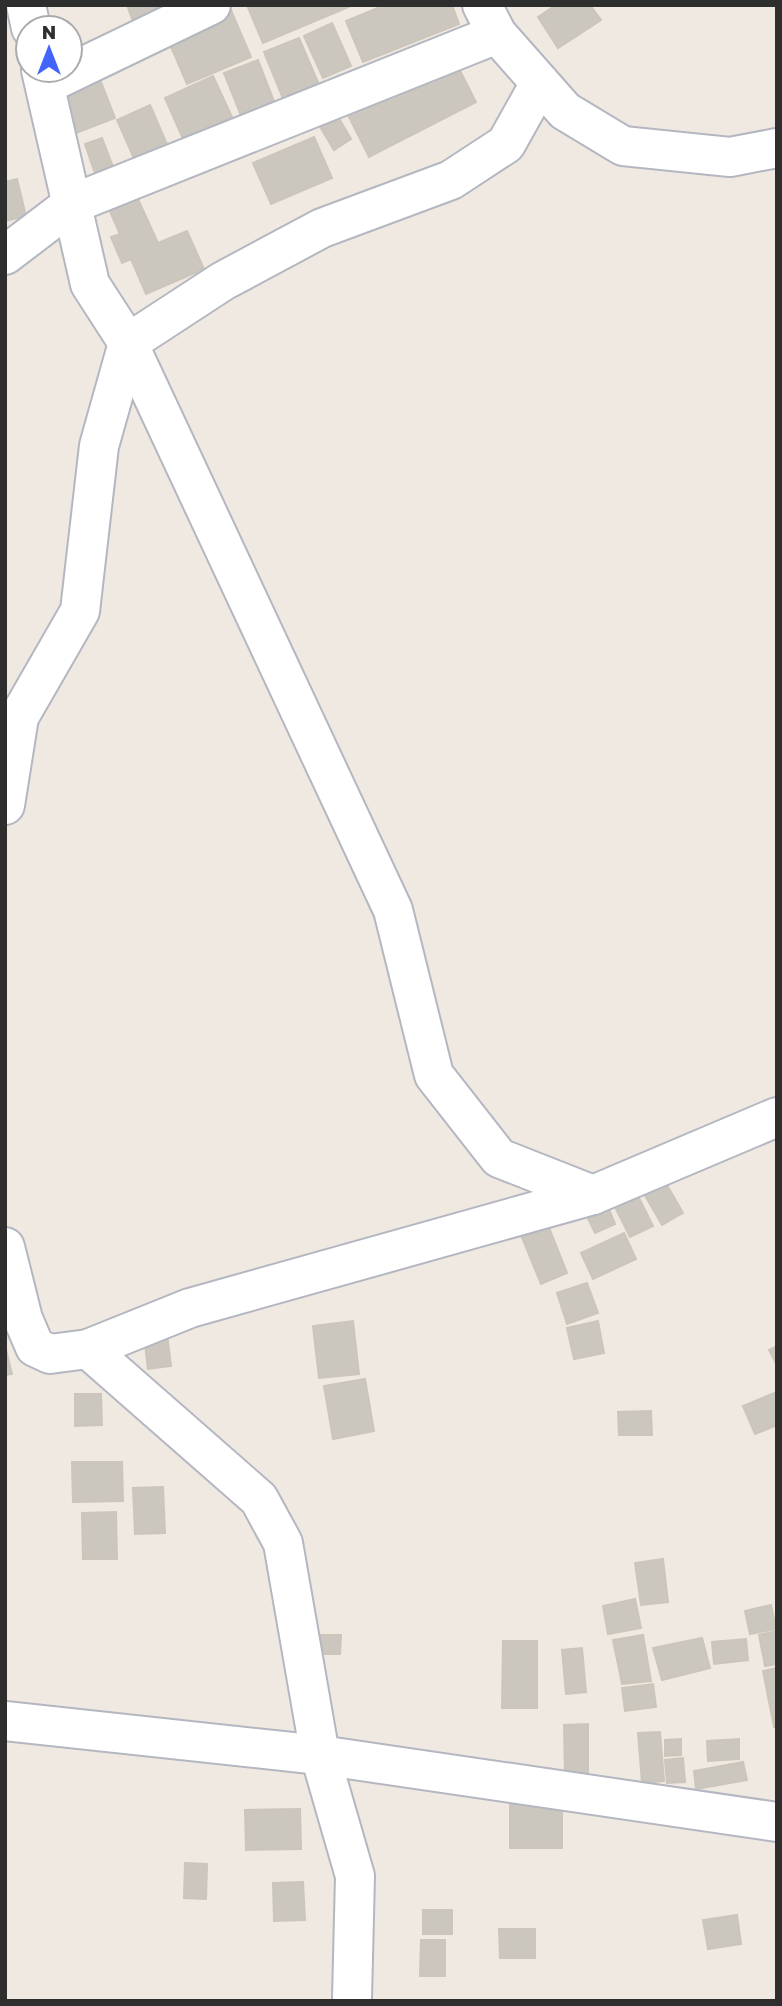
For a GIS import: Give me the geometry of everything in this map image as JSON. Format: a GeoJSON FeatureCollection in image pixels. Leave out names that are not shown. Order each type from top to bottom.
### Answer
{"type":"FeatureCollection","features":[{"type":"Feature","properties":{"kind":"street"},"geometry":{"type":"LineString","coordinates":[[84,59],[211,5]]}},
{"type":"Feature","properties":{"kind":"street"},"geometry":{"type":"LineString","coordinates":[[5,255],[72,204],[490,20],[565,111],[623,146],[730,157],[777,148]]}},
{"type":"Feature","properties":{"kind":"street"},"geometry":{"type":"LineString","coordinates":[[5,805],[19,717],[80,611],[99,446],[128,343],[223,281],[322,228],[451,180],[506,144],[540,83]]}},
{"type":"Feature","properties":{"kind":"street"},"geometry":{"type":"LineString","coordinates":[[45,84],[90,284],[128,343],[393,910],[434,1075],[499,1158],[593,1195]]}},
{"type":"Feature","properties":{"kind":"street"},"geometry":{"type":"LineString","coordinates":[[5,1247],[23,1319],[35,1347],[50,1354],[88,1349],[190,1308],[593,1195],[777,1117]]}},
{"type":"Feature","properties":{"kind":"street"},"geometry":{"type":"LineString","coordinates":[[88,1349],[259,1499],[283,1543],[320,1755],[355,1876],[352,1998]]}},
{"type":"Feature","properties":{"kind":"street"},"geometry":{"type":"LineString","coordinates":[[5,1721],[320,1755],[777,1822]]}},
{"type":"Feature","properties":{"kind":"building"},"geometry":{"type":"Polygon","coordinates":[[[127,5],[164,5],[168,17],[136,29],[127,5]]]}},
{"type":"Feature","properties":{"kind":"building"},"geometry":{"type":"Polygon","coordinates":[[[247,5],[353,5],[263,43],[247,5]]]}},
{"type":"Feature","properties":{"kind":"building"},"geometry":{"type":"Polygon","coordinates":[[[385,5],[452,5],[459,24],[363,62],[346,21],[385,5]]]}},
{"type":"Feature","properties":{"kind":"building"},"geometry":{"type":"Polygon","coordinates":[[[556,5],[590,5],[601,20],[558,48],[538,17],[556,5]]]}},
{"type":"Feature","properties":{"kind":"building"},"geometry":{"type":"Polygon","coordinates":[[[230,8],[251,57],[187,84],[166,35],[230,8]]]}},
{"type":"Feature","properties":{"kind":"building"},"geometry":{"type":"Polygon","coordinates":[[[332,23],[351,66],[323,78],[304,36],[332,23]]]}},
{"type":"Feature","properties":{"kind":"building"},"geometry":{"type":"Polygon","coordinates":[[[299,38],[320,87],[284,101],[264,52],[299,38]]]}},
{"type":"Feature","properties":{"kind":"building"},"geometry":{"type":"Polygon","coordinates":[[[258,60],[275,104],[242,118],[224,73],[258,60]]]}},
{"type":"Feature","properties":{"kind":"building"},"geometry":{"type":"Polygon","coordinates":[[[455,61],[476,102],[369,157],[348,115],[455,61]]]}},
{"type":"Feature","properties":{"kind":"building"},"geometry":{"type":"Polygon","coordinates":[[[96,69],[115,118],[71,135],[52,86],[84,84],[84,74],[96,69]]]}},
{"type":"Feature","properties":{"kind":"building"},"geometry":{"type":"Polygon","coordinates":[[[213,76],[232,117],[183,139],[165,98],[213,76]]]}},
{"type":"Feature","properties":{"kind":"building"},"geometry":{"type":"Polygon","coordinates":[[[150,105],[169,149],[136,163],[117,120],[150,105]]]}},
{"type":"Feature","properties":{"kind":"building"},"geometry":{"type":"Polygon","coordinates":[[[337,115],[351,139],[334,150],[319,125],[337,115]]]}},
{"type":"Feature","properties":{"kind":"building"},"geometry":{"type":"Polygon","coordinates":[[[314,137],[332,178],[271,204],[253,163],[314,137]]]}},
{"type":"Feature","properties":{"kind":"building"},"geometry":{"type":"Polygon","coordinates":[[[102,138],[115,172],[97,179],[85,144],[102,138]]]}},
{"type":"Feature","properties":{"kind":"building"},"geometry":{"type":"Polygon","coordinates":[[[17,179],[26,216],[5,221],[5,182],[17,179]]]}},
{"type":"Feature","properties":{"kind":"building"},"geometry":{"type":"Polygon","coordinates":[[[136,195],[158,243],[187,231],[204,269],[146,294],[131,259],[122,263],[111,237],[120,234],[108,207],[136,195]]]}},
{"type":"Feature","properties":{"kind":"building"},"geometry":{"type":"Polygon","coordinates":[[[660,1173],[683,1213],[662,1225],[639,1185],[660,1173]]]}},
{"type":"Feature","properties":{"kind":"building"},"geometry":{"type":"Polygon","coordinates":[[[633,1186],[653,1226],[630,1237],[610,1197],[633,1186]]]}},
{"type":"Feature","properties":{"kind":"building"},"geometry":{"type":"Polygon","coordinates":[[[608,1207],[615,1224],[595,1233],[587,1216],[608,1207]]]}},
{"type":"Feature","properties":{"kind":"building"},"geometry":{"type":"Polygon","coordinates":[[[544,1215],[567,1273],[541,1284],[517,1225],[544,1215]]]}},
{"type":"Feature","properties":{"kind":"building"},"geometry":{"type":"Polygon","coordinates":[[[624,1233],[636,1259],[593,1279],[581,1253],[624,1233]]]}},
{"type":"Feature","properties":{"kind":"building"},"geometry":{"type":"Polygon","coordinates":[[[587,1283],[598,1313],[567,1324],[557,1293],[587,1283]]]}},
{"type":"Feature","properties":{"kind":"building"},"geometry":{"type":"Polygon","coordinates":[[[353,1321],[359,1374],[319,1378],[313,1326],[353,1321]]]}},
{"type":"Feature","properties":{"kind":"building"},"geometry":{"type":"Polygon","coordinates":[[[598,1321],[604,1353],[574,1359],[567,1328],[598,1321]]]}},
{"type":"Feature","properties":{"kind":"building"},"geometry":{"type":"Polygon","coordinates":[[[167,1334],[171,1366],[148,1369],[144,1337],[167,1334]]]}},
{"type":"Feature","properties":{"kind":"building"},"geometry":{"type":"Polygon","coordinates":[[[5,1346],[12,1374],[5,1375],[5,1346]]]}},
{"type":"Feature","properties":{"kind":"building"},"geometry":{"type":"Polygon","coordinates":[[[777,1346],[777,1365],[769,1350],[777,1346]]]}},
{"type":"Feature","properties":{"kind":"building"},"geometry":{"type":"Polygon","coordinates":[[[365,1379],[374,1431],[333,1439],[324,1386],[365,1379]]]}},
{"type":"Feature","properties":{"kind":"building"},"geometry":{"type":"Polygon","coordinates":[[[777,1392],[777,1425],[755,1434],[743,1406],[777,1392]]]}},
{"type":"Feature","properties":{"kind":"building"},"geometry":{"type":"Polygon","coordinates":[[[75,1394],[101,1394],[102,1425],[75,1426],[75,1394]]]}},
{"type":"Feature","properties":{"kind":"building"},"geometry":{"type":"Polygon","coordinates":[[[651,1411],[652,1435],[619,1435],[618,1412],[651,1411]]]}},
{"type":"Feature","properties":{"kind":"building"},"geometry":{"type":"Polygon","coordinates":[[[72,1462],[122,1462],[123,1501],[73,1502],[72,1462]]]}},
{"type":"Feature","properties":{"kind":"building"},"geometry":{"type":"Polygon","coordinates":[[[163,1487],[165,1533],[135,1534],[133,1488],[163,1487]]]}},
{"type":"Feature","properties":{"kind":"building"},"geometry":{"type":"Polygon","coordinates":[[[116,1512],[117,1559],[83,1559],[82,1513],[116,1512]]]}},
{"type":"Feature","properties":{"kind":"building"},"geometry":{"type":"Polygon","coordinates":[[[663,1559],[668,1602],[641,1605],[635,1563],[663,1559]]]}},
{"type":"Feature","properties":{"kind":"building"},"geometry":{"type":"Polygon","coordinates":[[[635,1599],[641,1628],[608,1634],[603,1606],[635,1599]]]}},
{"type":"Feature","properties":{"kind":"building"},"geometry":{"type":"Polygon","coordinates":[[[771,1605],[776,1629],[750,1634],[745,1611],[771,1605]]]}},
{"type":"Feature","properties":{"kind":"building"},"geometry":{"type":"Polygon","coordinates":[[[777,1631],[777,1664],[765,1666],[759,1635],[777,1631]]]}},
{"type":"Feature","properties":{"kind":"building"},"geometry":{"type":"Polygon","coordinates":[[[309,1635],[341,1635],[340,1654],[309,1654],[309,1635]]]}},
{"type":"Feature","properties":{"kind":"building"},"geometry":{"type":"Polygon","coordinates":[[[643,1635],[651,1681],[622,1684],[613,1640],[643,1635]]]}},
{"type":"Feature","properties":{"kind":"building"},"geometry":{"type":"Polygon","coordinates":[[[702,1638],[710,1668],[662,1680],[653,1648],[702,1638]]]}},
{"type":"Feature","properties":{"kind":"building"},"geometry":{"type":"Polygon","coordinates":[[[746,1639],[748,1660],[714,1664],[712,1642],[746,1639]]]}},
{"type":"Feature","properties":{"kind":"building"},"geometry":{"type":"Polygon","coordinates":[[[503,1641],[537,1641],[537,1708],[502,1708],[503,1641]]]}},
{"type":"Feature","properties":{"kind":"building"},"geometry":{"type":"Polygon","coordinates":[[[582,1648],[586,1692],[566,1694],[562,1650],[582,1648]]]}},
{"type":"Feature","properties":{"kind":"building"},"geometry":{"type":"Polygon","coordinates":[[[777,1668],[777,1727],[774,1727],[763,1671],[777,1668]]]}},
{"type":"Feature","properties":{"kind":"building"},"geometry":{"type":"Polygon","coordinates":[[[653,1684],[656,1707],[625,1711],[622,1688],[653,1684]]]}},
{"type":"Feature","properties":{"kind":"building"},"geometry":{"type":"Polygon","coordinates":[[[588,1724],[588,1778],[565,1778],[564,1725],[588,1724]]]}},
{"type":"Feature","properties":{"kind":"building"},"geometry":{"type":"Polygon","coordinates":[[[660,1732],[664,1781],[642,1783],[638,1733],[660,1732]]]}},
{"type":"Feature","properties":{"kind":"building"},"geometry":{"type":"Polygon","coordinates":[[[681,1739],[681,1755],[665,1756],[665,1740],[681,1739]]]}},
{"type":"Feature","properties":{"kind":"building"},"geometry":{"type":"Polygon","coordinates":[[[739,1739],[739,1759],[708,1761],[707,1741],[739,1739]]]}},
{"type":"Feature","properties":{"kind":"building"},"geometry":{"type":"Polygon","coordinates":[[[683,1758],[685,1782],[667,1783],[665,1760],[683,1758]]]}},
{"type":"Feature","properties":{"kind":"building"},"geometry":{"type":"Polygon","coordinates":[[[743,1762],[747,1780],[696,1789],[694,1771],[743,1762]]]}},
{"type":"Feature","properties":{"kind":"building"},"geometry":{"type":"Polygon","coordinates":[[[510,1801],[562,1801],[562,1848],[510,1848],[510,1801]]]}},
{"type":"Feature","properties":{"kind":"building"},"geometry":{"type":"Polygon","coordinates":[[[300,1809],[301,1849],[246,1850],[245,1810],[300,1809]]]}},
{"type":"Feature","properties":{"kind":"building"},"geometry":{"type":"Polygon","coordinates":[[[185,1863],[207,1864],[206,1899],[184,1898],[185,1863]]]}},
{"type":"Feature","properties":{"kind":"building"},"geometry":{"type":"Polygon","coordinates":[[[303,1882],[305,1920],[274,1921],[273,1883],[303,1882]]]}},
{"type":"Feature","properties":{"kind":"building"},"geometry":{"type":"Polygon","coordinates":[[[423,1910],[452,1910],[452,1934],[423,1934],[423,1910]]]}},
{"type":"Feature","properties":{"kind":"building"},"geometry":{"type":"Polygon","coordinates":[[[737,1915],[741,1944],[708,1949],[703,1920],[737,1915]]]}},
{"type":"Feature","properties":{"kind":"building"},"geometry":{"type":"Polygon","coordinates":[[[499,1929],[535,1929],[535,1958],[500,1958],[499,1929]]]}},
{"type":"Feature","properties":{"kind":"building"},"geometry":{"type":"Polygon","coordinates":[[[421,1940],[445,1940],[445,1976],[420,1976],[421,1940]]]}}]}
